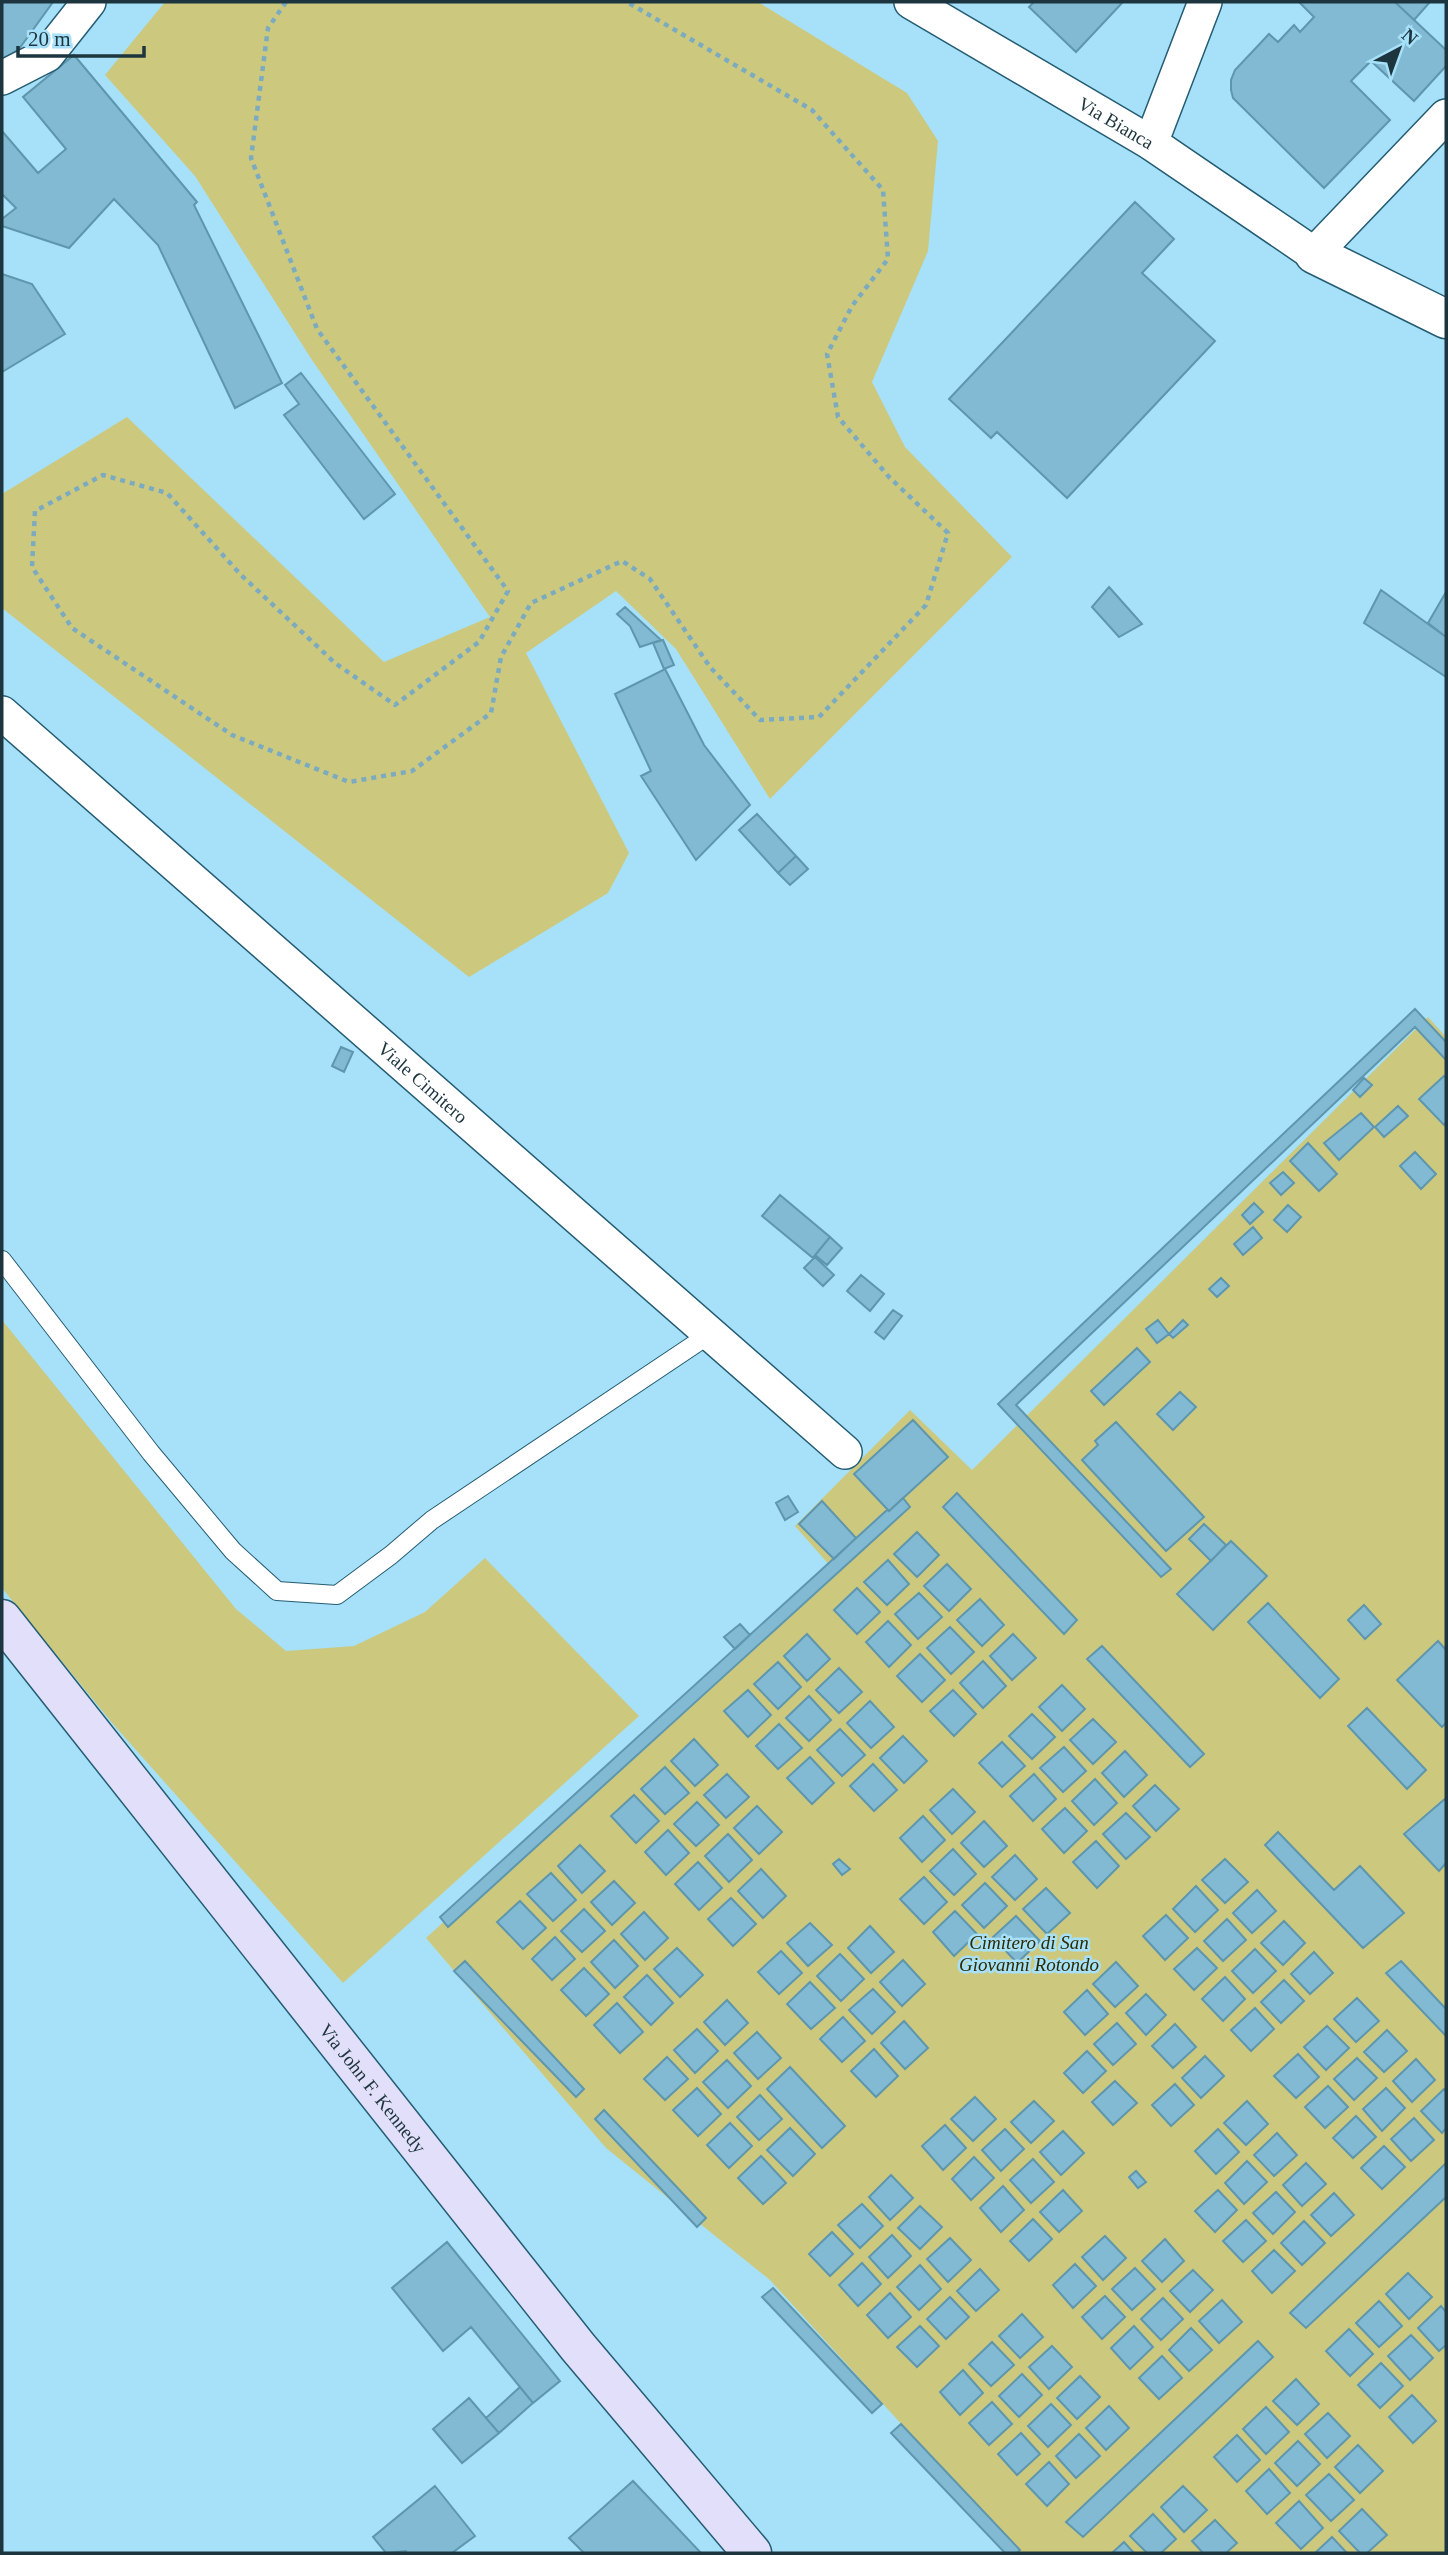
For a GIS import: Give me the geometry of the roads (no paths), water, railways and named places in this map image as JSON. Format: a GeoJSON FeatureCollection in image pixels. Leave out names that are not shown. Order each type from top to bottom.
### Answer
{"type":"FeatureCollection","features":[{"type":"Feature","properties":{"kind":"main road","name":"Via John F. Kennedy"},"geometry":{"type":"LineString","coordinates":[[2,1619],[578,2347],[752,2553]]}},
{"type":"Feature","properties":{"kind":"street"},"geometry":{"type":"LineString","coordinates":[[2,78],[47,55],[89,2]]}},
{"type":"Feature","properties":{"kind":"street","name":"Via Bianca"},"geometry":{"type":"LineString","coordinates":[[911,2],[1151,143],[1314,254]]}},
{"type":"Feature","properties":{"kind":"street"},"geometry":{"type":"LineString","coordinates":[[1151,143],[1205,2]]}},
{"type":"Feature","properties":{"kind":"street"},"geometry":{"type":"LineString","coordinates":[[1446,116],[1314,254],[1446,319]]}},
{"type":"Feature","properties":{"kind":"street","name":"Viale Cimitero"},"geometry":{"type":"LineString","coordinates":[[2,713],[845,1452]]}},
{"type":"Feature","properties":{"kind":"lane"},"geometry":{"type":"LineString","coordinates":[[2,1260],[151,1453],[233,1550],[277,1591],[337,1595],[432,1520],[710,1334]]}},
{"type":"Feature","properties":{"kind":"park label","name":"Cimitero di San Giovanni Rotondo"},"geometry":{"type":"Point","coordinates":[1029,1953]}}]}
